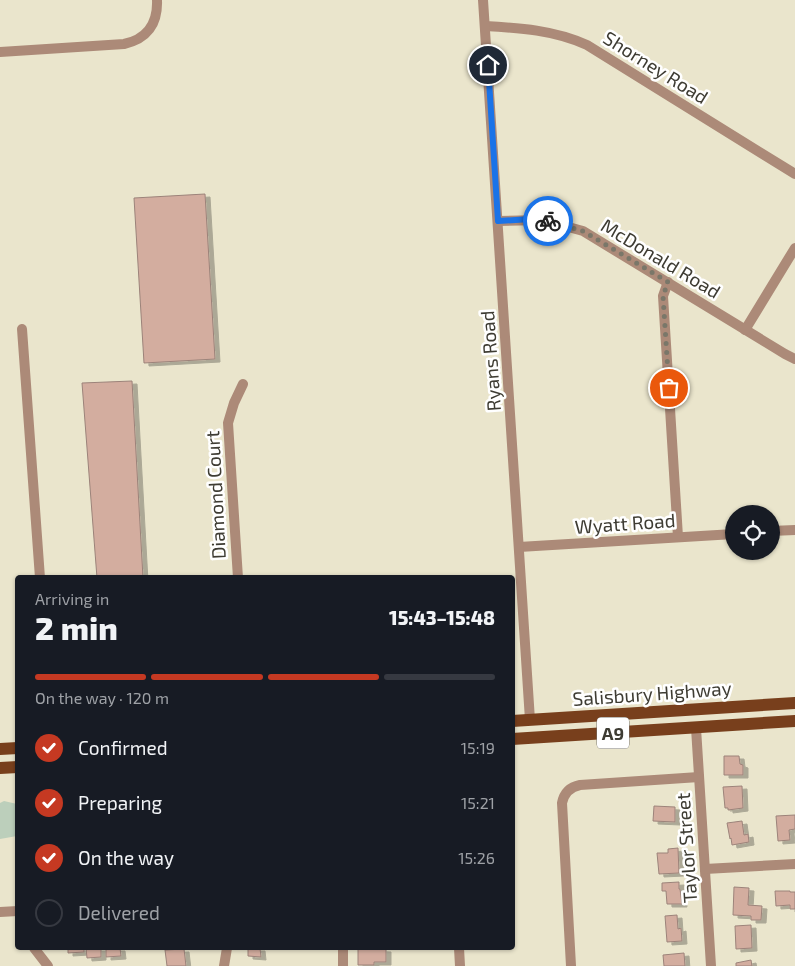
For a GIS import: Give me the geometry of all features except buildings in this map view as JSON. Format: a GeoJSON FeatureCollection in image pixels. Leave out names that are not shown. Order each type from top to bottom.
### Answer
{"type":"FeatureCollection","features":[{"type":"Feature","properties":{"kind":"main road","name":"Salisbury Highway"},"geometry":{"type":"LineString","coordinates":[[515,721],[795,703]]}},
{"type":"Feature","properties":{"kind":"main road"},"geometry":{"type":"LineString","coordinates":[[694,709],[696,728]]}},
{"type":"Feature","properties":{"kind":"main road"},"geometry":{"type":"LineString","coordinates":[[530,720],[530,738]]}},
{"type":"Feature","properties":{"kind":"main road","name":"Salisbury Highway"},"geometry":{"type":"LineString","coordinates":[[515,739],[795,721]]}},
{"type":"Feature","properties":{"kind":"main road"},"geometry":{"type":"LineString","coordinates":[[0,749],[15,748]]}},
{"type":"Feature","properties":{"kind":"main road"},"geometry":{"type":"LineString","coordinates":[[0,768],[15,767]]}},
{"type":"Feature","properties":{"kind":"street"},"geometry":{"type":"LineString","coordinates":[[0,52],[134,42],[148,31],[154,21],[157,0]]}},
{"type":"Feature","properties":{"kind":"street","name":"Ryans Road"},"geometry":{"type":"LineString","coordinates":[[483,0],[530,720]]}},
{"type":"Feature","properties":{"kind":"street","name":"Shorney Road"},"geometry":{"type":"LineString","coordinates":[[485,26],[535,30],[587,45],[795,174]]}},
{"type":"Feature","properties":{"kind":"street","name":"McDonald Road"},"geometry":{"type":"LineString","coordinates":[[498,221],[543,220],[583,231],[795,359]]}},
{"type":"Feature","properties":{"kind":"street"},"geometry":{"type":"LineString","coordinates":[[745,330],[795,248]]}},
{"type":"Feature","properties":{"kind":"street"},"geometry":{"type":"LineString","coordinates":[[668,282],[663,296],[678,537]]}},
{"type":"Feature","properties":{"kind":"street"},"geometry":{"type":"LineString","coordinates":[[22,330],[40,575]]}},
{"type":"Feature","properties":{"kind":"street","name":"Diamond Court"},"geometry":{"type":"LineString","coordinates":[[238,575],[228,423],[234,403],[243,384]]}},
{"type":"Feature","properties":{"kind":"street"},"geometry":{"type":"LineString","coordinates":[[780,531],[795,530]]}},
{"type":"Feature","properties":{"kind":"street","name":"Wyatt Road"},"geometry":{"type":"LineString","coordinates":[[519,547],[725,534]]}},
{"type":"Feature","properties":{"kind":"street","name":"Taylor Street"},"geometry":{"type":"LineString","coordinates":[[696,728],[711,966]]}},
{"type":"Feature","properties":{"kind":"street"},"geometry":{"type":"LineString","coordinates":[[571,966],[562,803],[568,791],[574,786],[580,785],[699,777]]}},
{"type":"Feature","properties":{"kind":"street"},"geometry":{"type":"LineString","coordinates":[[705,869],[795,864]]}},
{"type":"Feature","properties":{"kind":"street"},"geometry":{"type":"LineString","coordinates":[[0,912],[15,911]]}},
{"type":"Feature","properties":{"kind":"street"},"geometry":{"type":"LineString","coordinates":[[36,950],[48,966]]}},
{"type":"Feature","properties":{"kind":"street"},"geometry":{"type":"LineString","coordinates":[[224,966],[227,950]]}},
{"type":"Feature","properties":{"kind":"street"},"geometry":{"type":"LineString","coordinates":[[343,950],[343,966]]}},
{"type":"Feature","properties":{"kind":"street"},"geometry":{"type":"LineString","coordinates":[[459,950],[460,966]]}},
{"type":"Feature","properties":{"kind":"green space"},"geometry":{"type":"Polygon","coordinates":[[[4,801],[15,804],[15,836],[0,839],[0,803],[4,801]]]}},
{"type":"Feature","properties":{"kind":"way so far"},"geometry":{"type":"LineString","coordinates":[[548,221],[583,231],[668,282],[663,296],[669,388]]}},
{"type":"Feature","properties":{"kind":"route"},"geometry":{"type":"LineString","coordinates":[[488,65],[498,221],[531,219],[548,221]]}}]}
